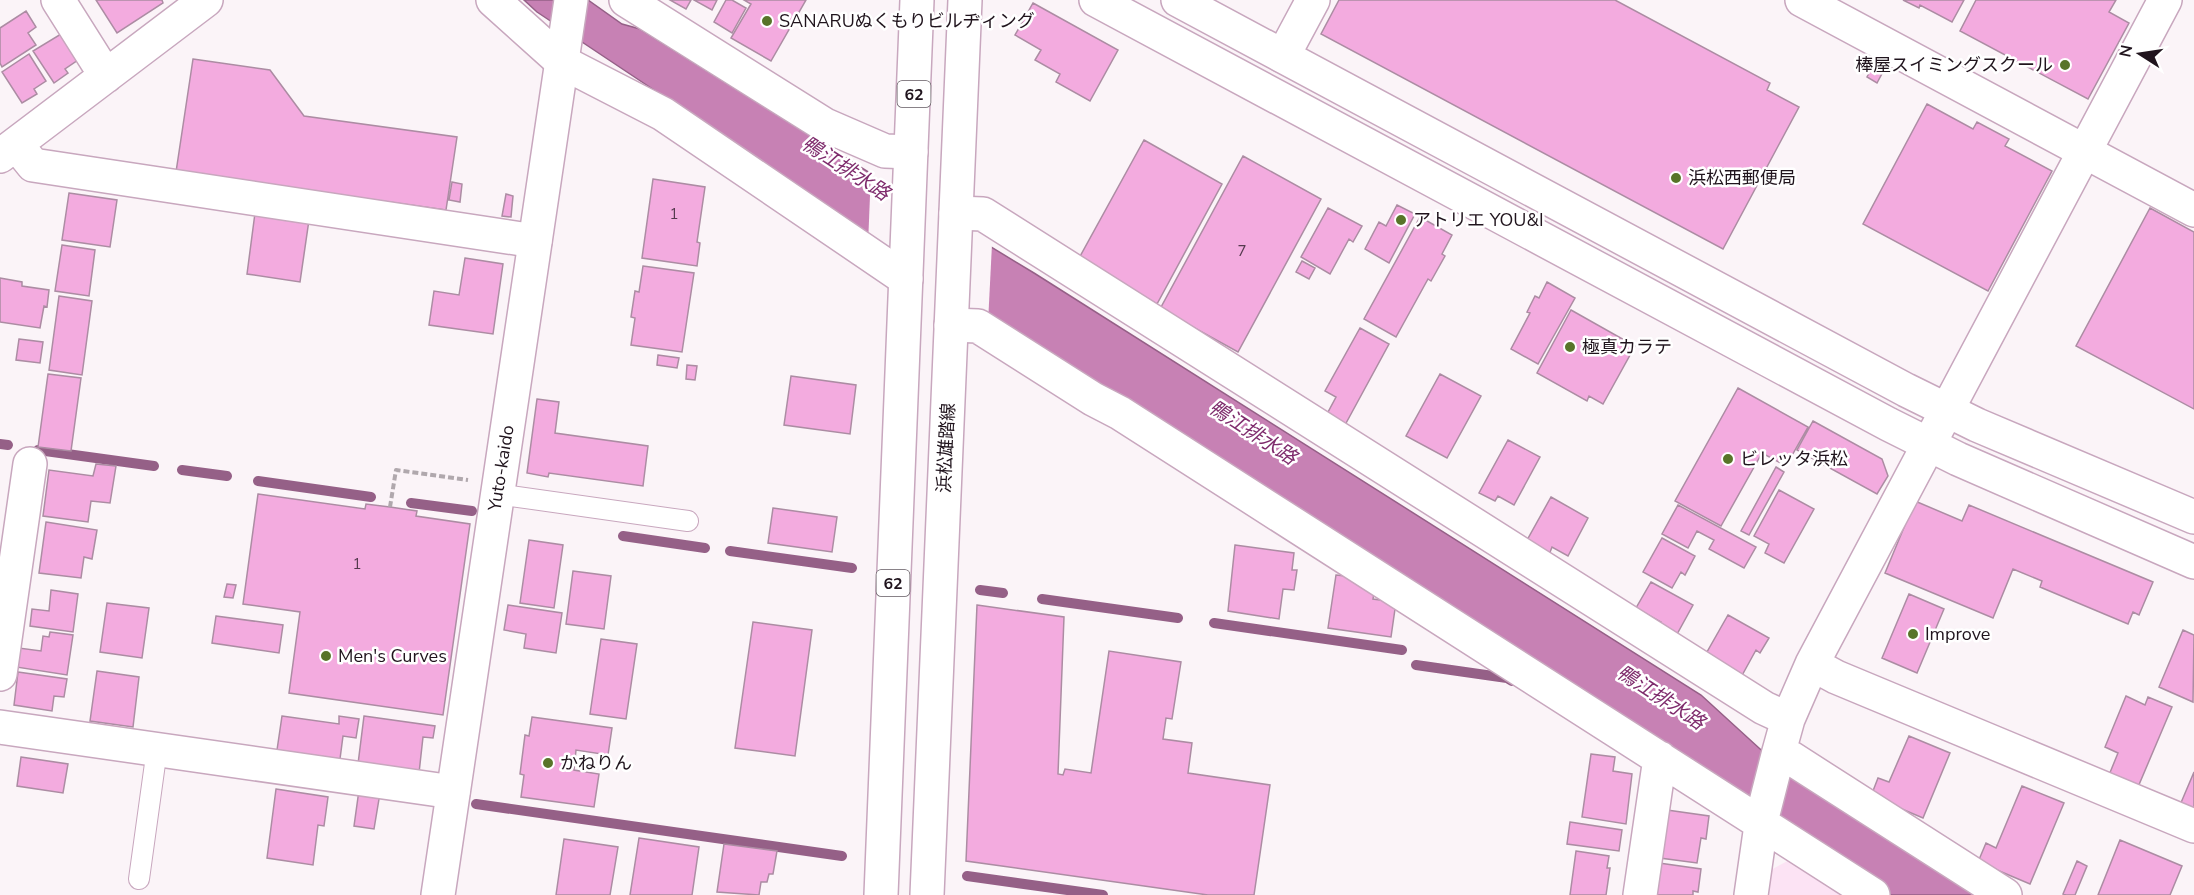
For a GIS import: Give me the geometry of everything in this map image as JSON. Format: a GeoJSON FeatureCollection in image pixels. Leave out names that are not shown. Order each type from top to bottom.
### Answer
{"type":"FeatureCollection","features":[{"type":"Feature","properties":{"kind":"street"},"geometry":{"type":"LineString","coordinates":[[58,0],[106,76]]}},
{"type":"Feature","properties":{"kind":"street"},"geometry":{"type":"LineString","coordinates":[[206,0],[8,150],[33,165],[535,241]]}},
{"type":"Feature","properties":{"kind":"street"},"geometry":{"type":"LineString","coordinates":[[493,0],[564,51],[906,276]]}},
{"type":"Feature","properties":{"kind":"street","name":"Yuto-kaido"},"geometry":{"type":"LineString","coordinates":[[438,895],[453,792],[488,488],[535,241],[571,0]]}},
{"type":"Feature","properties":{"kind":"street"},"geometry":{"type":"LineString","coordinates":[[626,0],[825,125],[885,151],[911,152]]}},
{"type":"Feature","properties":{"kind":"street","name":"62"},"geometry":{"type":"LineString","coordinates":[[881,895],[917,0]]}},
{"type":"Feature","properties":{"kind":"street","name":"浜松雄踏線"},"geometry":{"type":"LineString","coordinates":[[927,895],[965,0]]}},
{"type":"Feature","properties":{"kind":"street"},"geometry":{"type":"LineString","coordinates":[[1096,0],[1928,444],[2194,562]]}},
{"type":"Feature","properties":{"kind":"street"},"geometry":{"type":"LineString","coordinates":[[1178,0],[1896,385],[1977,425],[2194,517]]}},
{"type":"Feature","properties":{"kind":"street"},"geometry":{"type":"LineString","coordinates":[[1282,56],[1313,0]]}},
{"type":"Feature","properties":{"kind":"street"},"geometry":{"type":"LineString","coordinates":[[1802,0],[1841,9],[2085,152],[2194,210]]}},
{"type":"Feature","properties":{"kind":"street"},"geometry":{"type":"LineString","coordinates":[[1751,895],[1762,820],[1778,756],[1788,719],[1812,664],[2166,0]]}},
{"type":"Feature","properties":{"kind":"street"},"geometry":{"type":"LineString","coordinates":[[956,215],[983,214],[1764,708],[1788,719]]}},
{"type":"Feature","properties":{"kind":"street"},"geometry":{"type":"LineString","coordinates":[[952,313],[978,326],[1130,420],[1660,758],[1762,820],[1873,895]]}},
{"type":"Feature","properties":{"kind":"street"},"geometry":{"type":"LineString","coordinates":[[0,674],[30,464]]}},
{"type":"Feature","properties":{"kind":"street"},"geometry":{"type":"LineString","coordinates":[[1812,664],[1836,677],[2194,826]]}},
{"type":"Feature","properties":{"kind":"street"},"geometry":{"type":"LineString","coordinates":[[0,726],[453,792]]}},
{"type":"Feature","properties":{"kind":"street"},"geometry":{"type":"LineString","coordinates":[[1778,756],[1791,758],[2005,895]]}},
{"type":"Feature","properties":{"kind":"street"},"geometry":{"type":"LineString","coordinates":[[1640,895],[1660,758]]}},
{"type":"Feature","properties":{"kind":"lane"},"geometry":{"type":"LineString","coordinates":[[488,488],[688,521]]}},
{"type":"Feature","properties":{"kind":"lane"},"geometry":{"type":"LineString","coordinates":[[139,879],[158,749]]}},
{"type":"Feature","properties":{"kind":"path"},"geometry":{"type":"LineString","coordinates":[[390,507],[396,470],[488,488]]}},
{"type":"Feature","properties":{"kind":"shaded area"},"geometry":{"type":"Polygon","coordinates":[[[1795,857],[1855,895],[1763,895],[1767,872],[1795,857]]]}},
{"type":"Feature","properties":{"kind":"water","name":"鴨江排水路"},"geometry":{"type":"Polygon","coordinates":[[[524,0],[588,0],[622,24],[640,29],[1034,273],[1701,695],[1771,759],[1982,895],[1891,895],[1124,405],[1097,390],[537,12],[524,0]]]}},
{"type":"Feature","properties":{"kind":"pier"},"geometry":{"type":"Polygon","coordinates":[[[871,171],[992,244],[988,323],[868,245],[871,171]]]}},
{"type":"Feature","properties":{"kind":"building"},"geometry":{"type":"Polygon","coordinates":[[[96,0],[162,0],[163,3],[117,33],[96,0]]]}},
{"type":"Feature","properties":{"kind":"building"},"geometry":{"type":"Polygon","coordinates":[[[670,0],[691,0],[686,9],[670,0]]]}},
{"type":"Feature","properties":{"kind":"building"},"geometry":{"type":"Polygon","coordinates":[[[694,0],[717,0],[712,10],[694,0]]]}},
{"type":"Feature","properties":{"kind":"building"},"geometry":{"type":"Polygon","coordinates":[[[726,0],[732,0],[746,8],[732,33],[714,22],[726,0]]]}},
{"type":"Feature","properties":{"kind":"building","name":"SANARUぬくもりビルヂィング"},"geometry":{"type":"Polygon","coordinates":[[[744,0],[806,0],[771,61],[731,38],[751,4],[744,0]]]}},
{"type":"Feature","properties":{"kind":"building","name":"浜松西郵便局"},"geometry":{"type":"Polygon","coordinates":[[[1339,0],[1615,0],[1770,83],[1767,90],[1799,107],[1723,249],[1321,34],[1339,0]]]}},
{"type":"Feature","properties":{"kind":"building"},"geometry":{"type":"Polygon","coordinates":[[[1903,0],[1964,0],[1952,22],[1920,5],[1919,8],[1903,0]]]}},
{"type":"Feature","properties":{"kind":"building","name":"棒屋スイミングスクール"},"geometry":{"type":"Polygon","coordinates":[[[1976,0],[2116,0],[2109,12],[2129,23],[2088,99],[1960,31],[1976,0]]]}},
{"type":"Feature","properties":{"kind":"building"},"geometry":{"type":"Polygon","coordinates":[[[1033,3],[1118,50],[1090,101],[1056,82],[1060,74],[1035,60],[1041,50],[1015,35],[1033,3]]]}},
{"type":"Feature","properties":{"kind":"building"},"geometry":{"type":"Polygon","coordinates":[[[26,11],[36,27],[28,33],[36,45],[2,67],[0,28],[26,11]]]}},
{"type":"Feature","properties":{"kind":"building"},"geometry":{"type":"Polygon","coordinates":[[[61,34],[78,60],[65,69],[68,73],[54,83],[33,51],[61,34]]]}},
{"type":"Feature","properties":{"kind":"building"},"geometry":{"type":"Polygon","coordinates":[[[29,54],[46,81],[34,89],[37,94],[22,103],[2,72],[29,54]]]}},
{"type":"Feature","properties":{"kind":"building"},"geometry":{"type":"Polygon","coordinates":[[[193,59],[270,70],[304,116],[457,137],[446,210],[176,172],[193,59]]]}},
{"type":"Feature","properties":{"kind":"building"},"geometry":{"type":"Polygon","coordinates":[[[1875,62],[1885,68],[1877,83],[1867,77],[1875,62]]]}},
{"type":"Feature","properties":{"kind":"building"},"geometry":{"type":"Polygon","coordinates":[[[1927,104],[1973,129],[1977,122],[2009,139],[2005,146],[2052,171],[1988,291],[1863,224],[1927,104]]]}},
{"type":"Feature","properties":{"kind":"building"},"geometry":{"type":"Polygon","coordinates":[[[1144,140],[1222,184],[1157,304],[1078,260],[1144,140]]]}},
{"type":"Feature","properties":{"kind":"building"},"geometry":{"type":"Polygon","coordinates":[[[1243,156],[1321,199],[1238,352],[1160,309],[1243,156]]]}},
{"type":"Feature","properties":{"kind":"building"},"geometry":{"type":"Polygon","coordinates":[[[653,179],[705,187],[697,242],[700,243],[697,266],[642,258],[653,179]]]}},
{"type":"Feature","properties":{"kind":"building"},"geometry":{"type":"Polygon","coordinates":[[[452,182],[462,184],[460,202],[449,200],[452,182]]]}},
{"type":"Feature","properties":{"kind":"building"},"geometry":{"type":"Polygon","coordinates":[[[69,193],[117,200],[110,247],[62,240],[69,193]]]}},
{"type":"Feature","properties":{"kind":"building"},"geometry":{"type":"Polygon","coordinates":[[[506,194],[513,196],[511,217],[502,216],[506,194]]]}},
{"type":"Feature","properties":{"kind":"building"},"geometry":{"type":"Polygon","coordinates":[[[1397,205],[1415,214],[1389,263],[1365,249],[1379,222],[1386,226],[1397,205]]]}},
{"type":"Feature","properties":{"kind":"building"},"geometry":{"type":"Polygon","coordinates":[[[1328,208],[1362,226],[1353,242],[1349,239],[1330,274],[1301,257],[1328,208]]]}},
{"type":"Feature","properties":{"kind":"building"},"geometry":{"type":"Polygon","coordinates":[[[2150,208],[2194,232],[2194,409],[2076,346],[2150,208]]]}},
{"type":"Feature","properties":{"kind":"building"},"geometry":{"type":"Polygon","coordinates":[[[255,213],[309,220],[300,282],[247,274],[255,213]]]}},
{"type":"Feature","properties":{"kind":"building"},"geometry":{"type":"Polygon","coordinates":[[[1420,217],[1452,235],[1442,254],[1445,256],[1431,281],[1428,279],[1396,337],[1364,319],[1420,217]]]}},
{"type":"Feature","properties":{"kind":"building"},"geometry":{"type":"Polygon","coordinates":[[[62,245],[95,250],[89,296],[55,291],[62,245]]]}},
{"type":"Feature","properties":{"kind":"building"},"geometry":{"type":"Polygon","coordinates":[[[465,258],[503,264],[493,334],[429,325],[434,291],[459,295],[465,258]]]}},
{"type":"Feature","properties":{"kind":"building"},"geometry":{"type":"Polygon","coordinates":[[[1302,261],[1315,268],[1309,279],[1296,272],[1302,261]]]}},
{"type":"Feature","properties":{"kind":"building"},"geometry":{"type":"Polygon","coordinates":[[[643,266],[694,273],[682,352],[631,345],[635,318],[631,317],[635,291],[639,292],[643,266]]]}},
{"type":"Feature","properties":{"kind":"building"},"geometry":{"type":"Polygon","coordinates":[[[0,278],[22,282],[22,286],[49,290],[47,307],[44,306],[40,328],[0,322],[0,278]]]}},
{"type":"Feature","properties":{"kind":"building"},"geometry":{"type":"Polygon","coordinates":[[[1547,282],[1575,298],[1538,364],[1511,349],[1530,313],[1527,312],[1535,296],[1539,298],[1547,282]]]}},
{"type":"Feature","properties":{"kind":"building"},"geometry":{"type":"Polygon","coordinates":[[[59,296],[92,301],[82,375],[49,370],[59,296]]]}},
{"type":"Feature","properties":{"kind":"building"},"geometry":{"type":"Polygon","coordinates":[[[1571,310],[1635,346],[1603,404],[1589,396],[1587,401],[1537,373],[1571,310]]]}},
{"type":"Feature","properties":{"kind":"building"},"geometry":{"type":"Polygon","coordinates":[[[1360,328],[1389,344],[1345,425],[1327,414],[1336,397],[1325,391],[1360,328]]]}},
{"type":"Feature","properties":{"kind":"building"},"geometry":{"type":"Polygon","coordinates":[[[19,339],[43,342],[40,363],[16,360],[19,339]]]}},
{"type":"Feature","properties":{"kind":"building"},"geometry":{"type":"Polygon","coordinates":[[[658,355],[679,358],[677,368],[657,365],[658,355]]]}},
{"type":"Feature","properties":{"kind":"building"},"geometry":{"type":"Polygon","coordinates":[[[687,365],[697,366],[695,380],[686,379],[687,365]]]}},
{"type":"Feature","properties":{"kind":"building"},"geometry":{"type":"Polygon","coordinates":[[[48,374],[81,378],[71,451],[38,447],[48,374]]]}},
{"type":"Feature","properties":{"kind":"building"},"geometry":{"type":"Polygon","coordinates":[[[1440,374],[1481,396],[1447,458],[1406,436],[1440,374]]]}},
{"type":"Feature","properties":{"kind":"building"},"geometry":{"type":"Polygon","coordinates":[[[791,376],[856,385],[850,434],[784,425],[791,376]]]}},
{"type":"Feature","properties":{"kind":"building","name":"ビレッタ浜松"},"geometry":{"type":"Polygon","coordinates":[[[1738,388],[1808,427],[1786,466],[1762,453],[1721,526],[1675,501],[1738,388]]]}},
{"type":"Feature","properties":{"kind":"building"},"geometry":{"type":"Polygon","coordinates":[[[537,399],[559,402],[555,433],[648,446],[643,486],[549,473],[548,477],[527,473],[537,399]]]}},
{"type":"Feature","properties":{"kind":"building"},"geometry":{"type":"Polygon","coordinates":[[[1813,421],[1882,459],[1888,476],[1877,494],[1797,450],[1813,421]]]}},
{"type":"Feature","properties":{"kind":"building"},"geometry":{"type":"Polygon","coordinates":[[[1508,440],[1540,457],[1514,505],[1498,496],[1495,501],[1479,493],[1508,440]]]}},
{"type":"Feature","properties":{"kind":"building"},"geometry":{"type":"Polygon","coordinates":[[[96,464],[116,466],[110,503],[91,501],[88,522],[43,516],[49,470],[93,476],[96,464]]]}},
{"type":"Feature","properties":{"kind":"building"},"geometry":{"type":"Polygon","coordinates":[[[1776,467],[1784,472],[1749,535],[1741,531],[1776,467]]]}},
{"type":"Feature","properties":{"kind":"building"},"geometry":{"type":"Polygon","coordinates":[[[1779,490],[1814,509],[1784,563],[1765,553],[1769,544],[1754,536],[1779,490]]]}},
{"type":"Feature","properties":{"kind":"building"},"geometry":{"type":"Polygon","coordinates":[[[258,494],[365,509],[366,504],[390,507],[417,511],[416,516],[470,524],[443,715],[289,693],[300,612],[243,604],[258,494]]]}},
{"type":"Feature","properties":{"kind":"building"},"geometry":{"type":"Polygon","coordinates":[[[1551,497],[1588,518],[1568,556],[1552,547],[1549,555],[1526,542],[1551,497]]]}},
{"type":"Feature","properties":{"kind":"building"},"geometry":{"type":"Polygon","coordinates":[[[1915,501],[1962,521],[1969,505],[2153,582],[2139,615],[2133,612],[2128,624],[2040,587],[2042,581],[2013,569],[1993,618],[1885,573],[1915,501]]]}},
{"type":"Feature","properties":{"kind":"building"},"geometry":{"type":"Polygon","coordinates":[[[1678,505],[1756,547],[1744,568],[1709,549],[1714,540],[1697,531],[1688,548],[1662,534],[1678,505]]]}},
{"type":"Feature","properties":{"kind":"building"},"geometry":{"type":"Polygon","coordinates":[[[773,508],[837,517],[832,552],[768,543],[773,508]]]}},
{"type":"Feature","properties":{"kind":"building"},"geometry":{"type":"Polygon","coordinates":[[[46,522],[97,530],[92,559],[84,557],[81,578],[39,573],[46,522]]]}},
{"type":"Feature","properties":{"kind":"building"},"geometry":{"type":"Polygon","coordinates":[[[1662,538],[1695,556],[1685,575],[1681,572],[1672,588],[1643,572],[1662,538]]]}},
{"type":"Feature","properties":{"kind":"building"},"geometry":{"type":"Polygon","coordinates":[[[529,540],[563,545],[554,608],[520,603],[529,540]]]}},
{"type":"Feature","properties":{"kind":"building"},"geometry":{"type":"Polygon","coordinates":[[[1235,545],[1294,553],[1292,570],[1297,570],[1294,590],[1283,589],[1279,619],[1228,611],[1235,545]]]}},
{"type":"Feature","properties":{"kind":"building"},"geometry":{"type":"Polygon","coordinates":[[[573,571],[611,576],[604,629],[566,624],[573,571]]]}},
{"type":"Feature","properties":{"kind":"building"},"geometry":{"type":"Polygon","coordinates":[[[1336,575],[1364,578],[1375,587],[1373,599],[1396,602],[1391,637],[1328,628],[1336,575]]]}},
{"type":"Feature","properties":{"kind":"building"},"geometry":{"type":"Polygon","coordinates":[[[1651,582],[1693,605],[1676,636],[1659,627],[1661,622],[1636,608],[1651,582]]]}},
{"type":"Feature","properties":{"kind":"building"},"geometry":{"type":"Polygon","coordinates":[[[227,584],[236,585],[233,598],[224,597],[227,584]]]}},
{"type":"Feature","properties":{"kind":"building"},"geometry":{"type":"Polygon","coordinates":[[[51,590],[78,594],[73,632],[30,626],[32,609],[49,611],[51,590]]]}},
{"type":"Feature","properties":{"kind":"building"},"geometry":{"type":"Polygon","coordinates":[[[1909,594],[1944,609],[1917,673],[1882,658],[1909,594]]]}},
{"type":"Feature","properties":{"kind":"building"},"geometry":{"type":"Polygon","coordinates":[[[107,603],[149,608],[142,658],[100,652],[107,603]]]}},
{"type":"Feature","properties":{"kind":"building"},"geometry":{"type":"Polygon","coordinates":[[[508,605],[562,613],[556,653],[524,648],[526,634],[504,630],[508,605]]]}},
{"type":"Feature","properties":{"kind":"building"},"geometry":{"type":"Polygon","coordinates":[[[977,605],[1064,617],[1058,774],[1063,775],[1065,769],[1091,773],[1109,651],[1181,662],[1172,719],[1166,718],[1163,739],[1192,743],[1188,773],[1270,785],[1254,895],[1208,895],[966,861],[977,605]]]}},
{"type":"Feature","properties":{"kind":"building"},"geometry":{"type":"Polygon","coordinates":[[[1728,615],[1769,638],[1760,653],[1756,650],[1740,679],[1703,659],[1728,615]]]}},
{"type":"Feature","properties":{"kind":"building"},"geometry":{"type":"Polygon","coordinates":[[[216,616],[283,625],[279,653],[212,643],[216,616]]]}},
{"type":"Feature","properties":{"kind":"building"},"geometry":{"type":"Polygon","coordinates":[[[753,622],[812,630],[795,756],[735,748],[753,622]]]}},
{"type":"Feature","properties":{"kind":"building"},"geometry":{"type":"Polygon","coordinates":[[[2183,630],[2194,635],[2193,702],[2159,687],[2183,630]]]}},
{"type":"Feature","properties":{"kind":"building"},"geometry":{"type":"Polygon","coordinates":[[[50,632],[73,635],[67,675],[16,667],[19,648],[41,651],[43,636],[49,637],[50,632]]]}},
{"type":"Feature","properties":{"kind":"building"},"geometry":{"type":"Polygon","coordinates":[[[601,639],[637,644],[626,719],[590,714],[601,639]]]}},
{"type":"Feature","properties":{"kind":"building"},"geometry":{"type":"Polygon","coordinates":[[[97,671],[139,677],[133,727],[90,721],[97,671]]]}},
{"type":"Feature","properties":{"kind":"building"},"geometry":{"type":"Polygon","coordinates":[[[18,672],[67,679],[64,697],[54,696],[52,711],[14,705],[18,672]]]}},
{"type":"Feature","properties":{"kind":"building"},"geometry":{"type":"Polygon","coordinates":[[[2126,696],[2145,705],[2148,697],[2172,707],[2138,787],[2109,775],[2118,753],[2105,747],[2126,696]]]}},
{"type":"Feature","properties":{"kind":"building"},"geometry":{"type":"Polygon","coordinates":[[[282,716],[339,724],[339,716],[359,719],[356,738],[343,736],[340,759],[277,750],[282,716]]]}},
{"type":"Feature","properties":{"kind":"building"},"geometry":{"type":"Polygon","coordinates":[[[364,716],[435,726],[433,738],[423,737],[419,773],[358,764],[364,716]]]}},
{"type":"Feature","properties":{"kind":"building","name":"かねりん"},"geometry":{"type":"Polygon","coordinates":[[[532,717],[612,728],[608,755],[576,750],[574,770],[599,774],[594,807],[521,797],[524,775],[520,774],[525,735],[529,736],[532,717]]]}},
{"type":"Feature","properties":{"kind":"building"},"geometry":{"type":"Polygon","coordinates":[[[1909,736],[1950,753],[1923,818],[1871,796],[1878,778],[1889,782],[1909,736]]]}},
{"type":"Feature","properties":{"kind":"building"},"geometry":{"type":"Polygon","coordinates":[[[1591,754],[1615,757],[1613,771],[1632,774],[1626,824],[1582,817],[1591,754]]]}},
{"type":"Feature","properties":{"kind":"building"},"geometry":{"type":"Polygon","coordinates":[[[21,757],[68,764],[63,793],[17,786],[21,757]]]}},
{"type":"Feature","properties":{"kind":"building"},"geometry":{"type":"Polygon","coordinates":[[[2194,772],[2194,811],[2180,805],[2194,772]]]}},
{"type":"Feature","properties":{"kind":"building"},"geometry":{"type":"Polygon","coordinates":[[[2022,786],[2064,803],[2030,884],[1978,862],[1986,843],[1996,848],[2022,786]]]}},
{"type":"Feature","properties":{"kind":"building"},"geometry":{"type":"Polygon","coordinates":[[[276,789],[328,797],[324,826],[318,825],[313,865],[267,858],[276,789]]]}},
{"type":"Feature","properties":{"kind":"building"},"geometry":{"type":"Polygon","coordinates":[[[359,790],[380,793],[374,829],[354,826],[359,790]]]}},
{"type":"Feature","properties":{"kind":"building"},"geometry":{"type":"Polygon","coordinates":[[[1667,810],[1709,816],[1706,839],[1701,838],[1697,863],[1660,858],[1667,810]]]}},
{"type":"Feature","properties":{"kind":"building"},"geometry":{"type":"Polygon","coordinates":[[[1570,822],[1622,830],[1619,851],[1567,844],[1570,822]]]}},
{"type":"Feature","properties":{"kind":"building"},"geometry":{"type":"Polygon","coordinates":[[[639,838],[699,847],[692,895],[630,895],[639,838]]]}},
{"type":"Feature","properties":{"kind":"building"},"geometry":{"type":"Polygon","coordinates":[[[564,839],[618,847],[610,895],[556,895],[564,839]]]}},
{"type":"Feature","properties":{"kind":"building"},"geometry":{"type":"Polygon","coordinates":[[[2120,840],[2182,866],[2170,895],[2098,895],[2120,840]]]}},
{"type":"Feature","properties":{"kind":"building"},"geometry":{"type":"Polygon","coordinates":[[[724,844],[777,851],[773,874],[769,874],[767,882],[761,882],[759,895],[717,892],[724,844]]]}},
{"type":"Feature","properties":{"kind":"building"},"geometry":{"type":"Polygon","coordinates":[[[1576,851],[1609,856],[1607,868],[1610,868],[1606,895],[1570,895],[1576,851]]]}},
{"type":"Feature","properties":{"kind":"building"},"geometry":{"type":"Polygon","coordinates":[[[2077,861],[2087,866],[2075,895],[2063,894],[2077,861]]]}},
{"type":"Feature","properties":{"kind":"building"},"geometry":{"type":"Polygon","coordinates":[[[1659,863],[1701,869],[1698,892],[1693,891],[1693,895],[1654,895],[1659,863]]]}},
{"type":"Feature","properties":{"kind":"waterway"},"geometry":{"type":"LineString","coordinates":[[0,444],[8,445]]}},
{"type":"Feature","properties":{"kind":"waterway"},"geometry":{"type":"LineString","coordinates":[[38,450],[154,466]]}},
{"type":"Feature","properties":{"kind":"waterway"},"geometry":{"type":"LineString","coordinates":[[182,470],[227,476]]}},
{"type":"Feature","properties":{"kind":"waterway"},"geometry":{"type":"LineString","coordinates":[[258,481],[371,497]]}},
{"type":"Feature","properties":{"kind":"waterway"},"geometry":{"type":"LineString","coordinates":[[411,503],[472,511]]}},
{"type":"Feature","properties":{"kind":"waterway"},"geometry":{"type":"LineString","coordinates":[[623,536],[705,548]]}},
{"type":"Feature","properties":{"kind":"waterway"},"geometry":{"type":"LineString","coordinates":[[730,551],[852,568]]}},
{"type":"Feature","properties":{"kind":"waterway"},"geometry":{"type":"LineString","coordinates":[[980,590],[1003,593]]}},
{"type":"Feature","properties":{"kind":"waterway"},"geometry":{"type":"LineString","coordinates":[[1042,599],[1178,618]]}},
{"type":"Feature","properties":{"kind":"waterway"},"geometry":{"type":"LineString","coordinates":[[1214,623],[1402,650]]}},
{"type":"Feature","properties":{"kind":"waterway"},"geometry":{"type":"LineString","coordinates":[[1416,665],[1507,678],[1512,681]]}},
{"type":"Feature","properties":{"kind":"waterway"},"geometry":{"type":"LineString","coordinates":[[476,804],[842,856]]}},
{"type":"Feature","properties":{"kind":"waterway"},"geometry":{"type":"LineString","coordinates":[[967,876],[1103,895]]}},
{"type":"Feature","properties":{"kind":"place","name":"SANARUぬくもりビルヂィング"},"geometry":{"type":"Point","coordinates":[767,21]}},
{"type":"Feature","properties":{"kind":"place","name":"棒屋スイミングスクール"},"geometry":{"type":"Point","coordinates":[2065,65]}},
{"type":"Feature","properties":{"kind":"place","name":"浜松西郵便局"},"geometry":{"type":"Point","coordinates":[1676,178]}},
{"type":"Feature","properties":{"kind":"place","name":"アトリエ YOU&I"},"geometry":{"type":"Point","coordinates":[1401,220]}},
{"type":"Feature","properties":{"kind":"place","name":"極真カラテ"},"geometry":{"type":"Point","coordinates":[1570,347]}},
{"type":"Feature","properties":{"kind":"place","name":"ビレッタ浜松"},"geometry":{"type":"Point","coordinates":[1728,459]}},
{"type":"Feature","properties":{"kind":"place","name":"Improve"},"geometry":{"type":"Point","coordinates":[1913,634]}},
{"type":"Feature","properties":{"kind":"place","name":"Men's Curves"},"geometry":{"type":"Point","coordinates":[326,656]}},
{"type":"Feature","properties":{"kind":"place","name":"かねりん"},"geometry":{"type":"Point","coordinates":[548,763]}}]}
